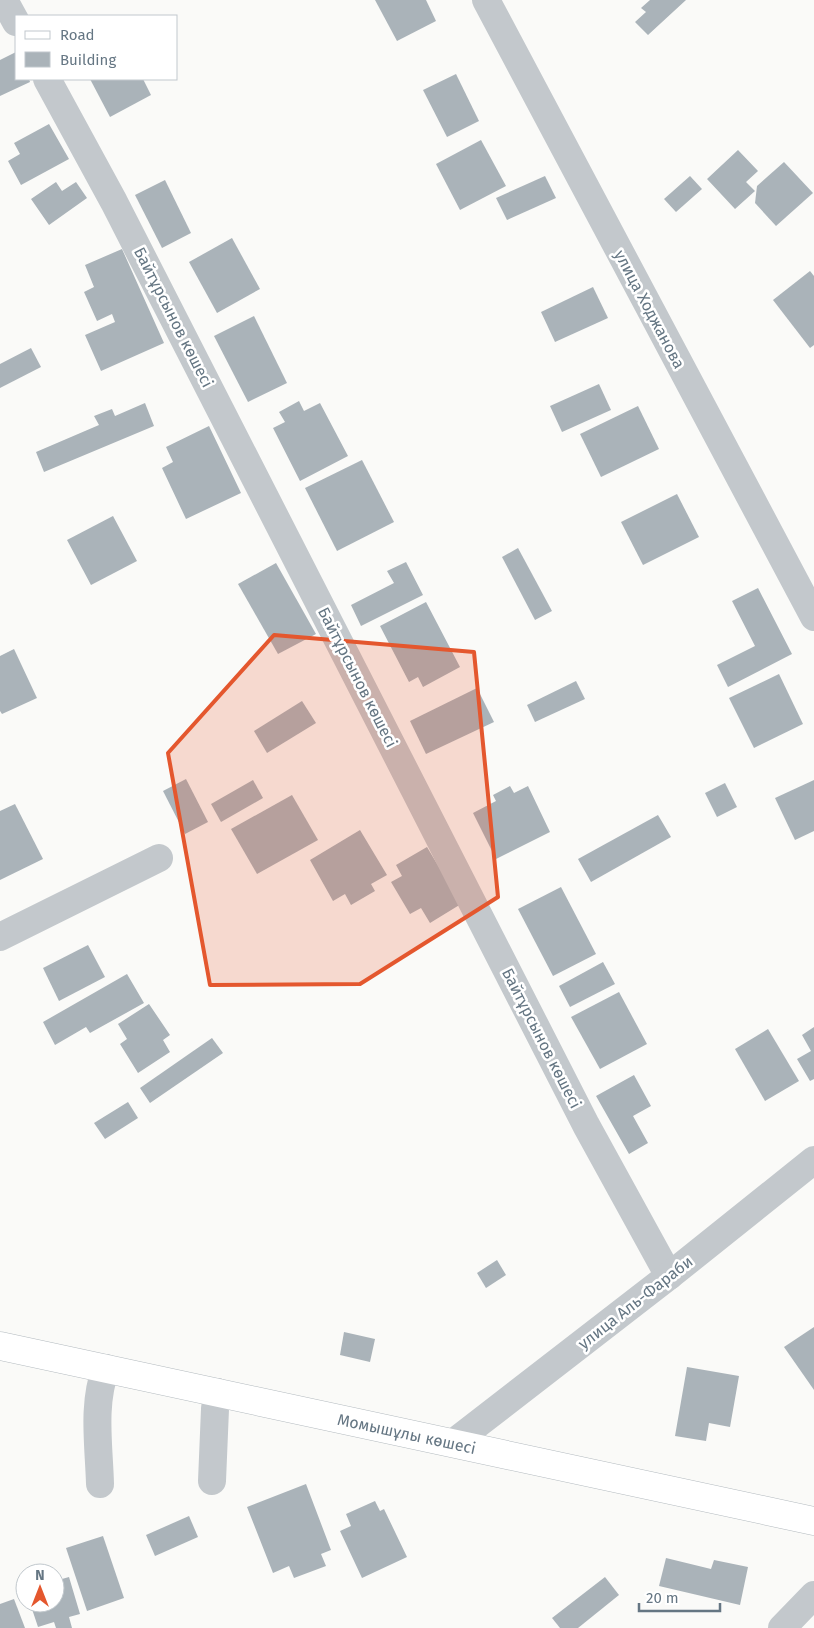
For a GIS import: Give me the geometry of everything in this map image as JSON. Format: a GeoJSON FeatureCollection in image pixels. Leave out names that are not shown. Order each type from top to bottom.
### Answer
{"type":"FeatureCollection","features":[{"type":"Feature","properties":{"kind":"main road","name":"Момышұлы көшесі"},"geometry":{"type":"LineString","coordinates":[[2,1350],[106,1368],[814,1521]]}},
{"type":"Feature","properties":{"kind":"street"},"geometry":{"type":"LineString","coordinates":[[4,0],[15,20]]}},
{"type":"Feature","properties":{"kind":"street","name":"улица Ходжанова"},"geometry":{"type":"LineString","coordinates":[[486,0],[814,617]]}},
{"type":"Feature","properties":{"kind":"street","name":"Байтұрсынов көшесі"},"geometry":{"type":"LineString","coordinates":[[48,80],[124,219],[586,1124],[669,1276]]}},
{"type":"Feature","properties":{"kind":"street"},"geometry":{"type":"LineString","coordinates":[[0,937],[159,858]]}},
{"type":"Feature","properties":{"kind":"street","name":"улица Аль-Фараби"},"geometry":{"type":"LineString","coordinates":[[453,1443],[669,1276],[814,1160]]}},
{"type":"Feature","properties":{"kind":"street"},"geometry":{"type":"LineString","coordinates":[[100,1484],[98,1415],[100,1385],[106,1368]]}},
{"type":"Feature","properties":{"kind":"street"},"geometry":{"type":"LineString","coordinates":[[212,1481],[217,1392]]}},
{"type":"Feature","properties":{"kind":"street"},"geometry":{"type":"LineString","coordinates":[[782,1628],[814,1595]]}},
{"type":"Feature","properties":{"kind":"highlighted area"},"geometry":{"type":"Polygon","coordinates":[[[274,635],[474,652],[498,897],[360,984],[210,985],[168,753],[274,635]]]}},
{"type":"Feature","properties":{"kind":"building"},"geometry":{"type":"Polygon","coordinates":[[[375,0],[426,0],[436,21],[397,41],[375,0]]]}},
{"type":"Feature","properties":{"kind":"building"},"geometry":{"type":"Polygon","coordinates":[[[650,0],[686,0],[648,35],[635,22],[646,12],[641,8],[650,0]]]}},
{"type":"Feature","properties":{"kind":"building"},"geometry":{"type":"Polygon","coordinates":[[[15,52],[15,80],[29,80],[30,82],[0,96],[0,60],[15,52]]]}},
{"type":"Feature","properties":{"kind":"building"},"geometry":{"type":"Polygon","coordinates":[[[456,74],[479,121],[447,137],[423,90],[456,74]]]}},
{"type":"Feature","properties":{"kind":"building"},"geometry":{"type":"Polygon","coordinates":[[[91,80],[144,80],[151,95],[110,117],[91,80]]]}},
{"type":"Feature","properties":{"kind":"building"},"geometry":{"type":"Polygon","coordinates":[[[49,124],[69,159],[21,185],[8,161],[20,154],[14,143],[49,124]]]}},
{"type":"Feature","properties":{"kind":"building"},"geometry":{"type":"Polygon","coordinates":[[[481,140],[506,186],[460,210],[436,164],[481,140]]]}},
{"type":"Feature","properties":{"kind":"building"},"geometry":{"type":"Polygon","coordinates":[[[738,150],[758,171],[746,182],[755,191],[735,209],[707,179],[738,150]]]}},
{"type":"Feature","properties":{"kind":"building"},"geometry":{"type":"Polygon","coordinates":[[[784,162],[813,193],[776,226],[755,203],[757,186],[784,162]]]}},
{"type":"Feature","properties":{"kind":"building"},"geometry":{"type":"Polygon","coordinates":[[[545,176],[556,198],[507,220],[496,198],[545,176]]]}},
{"type":"Feature","properties":{"kind":"building"},"geometry":{"type":"Polygon","coordinates":[[[690,176],[702,189],[676,212],[664,199],[690,176]]]}},
{"type":"Feature","properties":{"kind":"building"},"geometry":{"type":"Polygon","coordinates":[[[165,180],[191,233],[162,248],[135,195],[165,180]]]}},
{"type":"Feature","properties":{"kind":"building"},"geometry":{"type":"Polygon","coordinates":[[[56,182],[62,191],[76,182],[87,198],[49,225],[31,199],[56,182]]]}},
{"type":"Feature","properties":{"kind":"building"},"geometry":{"type":"Polygon","coordinates":[[[232,238],[260,289],[217,313],[189,262],[232,238]]]}},
{"type":"Feature","properties":{"kind":"building"},"geometry":{"type":"Polygon","coordinates":[[[122,249],[164,343],[101,371],[85,335],[115,322],[112,314],[97,321],[84,292],[94,287],[85,265],[122,249]]]}},
{"type":"Feature","properties":{"kind":"building"},"geometry":{"type":"Polygon","coordinates":[[[810,271],[814,276],[814,345],[810,348],[773,300],[810,271]]]}},
{"type":"Feature","properties":{"kind":"building"},"geometry":{"type":"Polygon","coordinates":[[[593,287],[608,318],[555,342],[541,312],[593,287]]]}},
{"type":"Feature","properties":{"kind":"building"},"geometry":{"type":"Polygon","coordinates":[[[254,316],[287,383],[248,402],[214,336],[254,316]]]}},
{"type":"Feature","properties":{"kind":"building"},"geometry":{"type":"Polygon","coordinates":[[[31,348],[41,367],[0,388],[0,364],[31,348]]]}},
{"type":"Feature","properties":{"kind":"building"},"geometry":{"type":"Polygon","coordinates":[[[599,384],[611,410],[562,432],[550,406],[599,384]]]}},
{"type":"Feature","properties":{"kind":"building"},"geometry":{"type":"Polygon","coordinates":[[[299,401],[304,411],[320,403],[348,456],[300,481],[273,428],[285,422],[279,412],[299,401]]]}},
{"type":"Feature","properties":{"kind":"building"},"geometry":{"type":"Polygon","coordinates":[[[145,403],[154,426],[44,472],[36,452],[99,425],[94,416],[112,409],[115,416],[145,403]]]}},
{"type":"Feature","properties":{"kind":"building"},"geometry":{"type":"Polygon","coordinates":[[[638,406],[659,449],[601,477],[580,434],[638,406]]]}},
{"type":"Feature","properties":{"kind":"building"},"geometry":{"type":"Polygon","coordinates":[[[209,426],[241,493],[186,519],[162,468],[173,462],[166,447],[209,426]]]}},
{"type":"Feature","properties":{"kind":"building"},"geometry":{"type":"Polygon","coordinates":[[[362,460],[394,522],[337,551],[305,488],[362,460]]]}},
{"type":"Feature","properties":{"kind":"building"},"geometry":{"type":"Polygon","coordinates":[[[677,494],[699,537],[643,565],[621,522],[677,494]]]}},
{"type":"Feature","properties":{"kind":"building"},"geometry":{"type":"Polygon","coordinates":[[[113,516],[137,561],[91,585],[67,540],[113,516]]]}},
{"type":"Feature","properties":{"kind":"building"},"geometry":{"type":"Polygon","coordinates":[[[518,548],[552,611],[535,620],[502,557],[518,548]]]}},
{"type":"Feature","properties":{"kind":"building"},"geometry":{"type":"Polygon","coordinates":[[[406,562],[423,595],[361,626],[351,605],[394,583],[387,571],[406,562]]]}},
{"type":"Feature","properties":{"kind":"building"},"geometry":{"type":"Polygon","coordinates":[[[276,563],[316,634],[278,654],[238,584],[276,563]]]}},
{"type":"Feature","properties":{"kind":"building"},"geometry":{"type":"Polygon","coordinates":[[[758,588],[792,654],[728,687],[717,665],[755,646],[732,601],[758,588]]]}},
{"type":"Feature","properties":{"kind":"building"},"geometry":{"type":"Polygon","coordinates":[[[426,602],[460,667],[423,687],[418,677],[409,682],[380,626],[426,602]]]}},
{"type":"Feature","properties":{"kind":"building"},"geometry":{"type":"Polygon","coordinates":[[[14,649],[37,698],[2,714],[0,711],[0,656],[14,649]]]}},
{"type":"Feature","properties":{"kind":"building"},"geometry":{"type":"Polygon","coordinates":[[[779,674],[803,724],[754,748],[729,698],[779,674]]]}},
{"type":"Feature","properties":{"kind":"building"},"geometry":{"type":"Polygon","coordinates":[[[576,681],[585,699],[535,722],[527,705],[576,681]]]}},
{"type":"Feature","properties":{"kind":"building"},"geometry":{"type":"Polygon","coordinates":[[[477,688],[494,722],[426,754],[410,721],[477,688]]]}},
{"type":"Feature","properties":{"kind":"building"},"geometry":{"type":"Polygon","coordinates":[[[302,701],[316,723],[267,753],[254,731],[302,701]]]}},
{"type":"Feature","properties":{"kind":"building"},"geometry":{"type":"Polygon","coordinates":[[[186,779],[208,822],[185,834],[163,791],[186,779]]]}},
{"type":"Feature","properties":{"kind":"building"},"geometry":{"type":"Polygon","coordinates":[[[253,780],[263,798],[221,822],[211,804],[253,780]]]}},
{"type":"Feature","properties":{"kind":"building"},"geometry":{"type":"Polygon","coordinates":[[[814,780],[814,831],[795,840],[775,798],[814,780]]]}},
{"type":"Feature","properties":{"kind":"building"},"geometry":{"type":"Polygon","coordinates":[[[725,783],[737,807],[717,817],[705,793],[725,783]]]}},
{"type":"Feature","properties":{"kind":"building"},"geometry":{"type":"Polygon","coordinates":[[[510,786],[514,793],[528,786],[550,832],[496,859],[473,813],[496,801],[493,795],[510,786]]]}},
{"type":"Feature","properties":{"kind":"building"},"geometry":{"type":"Polygon","coordinates":[[[292,795],[318,840],[257,874],[231,829],[292,795]]]}},
{"type":"Feature","properties":{"kind":"building"},"geometry":{"type":"Polygon","coordinates":[[[15,804],[43,859],[0,880],[0,811],[15,804]]]}},
{"type":"Feature","properties":{"kind":"building"},"geometry":{"type":"Polygon","coordinates":[[[658,815],[671,837],[591,882],[578,859],[658,815]]]}},
{"type":"Feature","properties":{"kind":"building"},"geometry":{"type":"Polygon","coordinates":[[[360,830],[387,875],[371,884],[375,891],[351,905],[345,894],[333,901],[310,860],[360,830]]]}},
{"type":"Feature","properties":{"kind":"building"},"geometry":{"type":"Polygon","coordinates":[[[427,847],[461,904],[430,923],[421,908],[410,914],[391,882],[402,876],[396,865],[427,847]]]}},
{"type":"Feature","properties":{"kind":"building"},"geometry":{"type":"Polygon","coordinates":[[[561,887],[596,954],[553,976],[518,909],[561,887]]]}},
{"type":"Feature","properties":{"kind":"building"},"geometry":{"type":"Polygon","coordinates":[[[88,945],[105,977],[59,1001],[43,968],[88,945]]]}},
{"type":"Feature","properties":{"kind":"building"},"geometry":{"type":"Polygon","coordinates":[[[603,962],[615,984],[570,1007],[559,986],[603,962]]]}},
{"type":"Feature","properties":{"kind":"building"},"geometry":{"type":"Polygon","coordinates":[[[127,974],[144,1003],[90,1033],[86,1027],[55,1045],[43,1022],[127,974]]]}},
{"type":"Feature","properties":{"kind":"building"},"geometry":{"type":"Polygon","coordinates":[[[619,992],[647,1044],[600,1069],[571,1017],[619,992]]]}},
{"type":"Feature","properties":{"kind":"building"},"geometry":{"type":"Polygon","coordinates":[[[149,1004],[170,1035],[163,1040],[170,1052],[138,1073],[120,1044],[127,1039],[118,1024],[149,1004]]]}},
{"type":"Feature","properties":{"kind":"building"},"geometry":{"type":"Polygon","coordinates":[[[814,1027],[814,1079],[810,1081],[797,1059],[811,1051],[802,1035],[814,1027]]]}},
{"type":"Feature","properties":{"kind":"building"},"geometry":{"type":"Polygon","coordinates":[[[768,1029],[799,1081],[765,1101],[735,1049],[768,1029]]]}},
{"type":"Feature","properties":{"kind":"building"},"geometry":{"type":"Polygon","coordinates":[[[212,1038],[223,1053],[150,1103],[140,1088],[212,1038]]]}},
{"type":"Feature","properties":{"kind":"building"},"geometry":{"type":"Polygon","coordinates":[[[634,1075],[651,1106],[633,1116],[648,1143],[629,1154],[596,1096],[634,1075]]]}},
{"type":"Feature","properties":{"kind":"building"},"geometry":{"type":"Polygon","coordinates":[[[128,1102],[138,1118],[105,1139],[94,1123],[128,1102]]]}},
{"type":"Feature","properties":{"kind":"building"},"geometry":{"type":"Polygon","coordinates":[[[497,1260],[506,1275],[486,1288],[477,1273],[497,1260]]]}},
{"type":"Feature","properties":{"kind":"building"},"geometry":{"type":"Polygon","coordinates":[[[814,1327],[814,1390],[784,1347],[814,1327]]]}},
{"type":"Feature","properties":{"kind":"building"},"geometry":{"type":"Polygon","coordinates":[[[344,1332],[375,1339],[370,1362],[340,1355],[344,1332]]]}},
{"type":"Feature","properties":{"kind":"building"},"geometry":{"type":"Polygon","coordinates":[[[687,1367],[739,1376],[730,1427],[709,1423],[706,1441],[675,1436],[687,1367]]]}},
{"type":"Feature","properties":{"kind":"building"},"geometry":{"type":"Polygon","coordinates":[[[306,1484],[331,1550],[321,1554],[326,1566],[294,1578],[289,1566],[273,1573],[247,1507],[306,1484]]]}},
{"type":"Feature","properties":{"kind":"building"},"geometry":{"type":"Polygon","coordinates":[[[375,1501],[380,1511],[384,1509],[407,1557],[362,1578],[340,1531],[351,1526],[346,1514],[375,1501]]]}},
{"type":"Feature","properties":{"kind":"building"},"geometry":{"type":"Polygon","coordinates":[[[189,1516],[198,1537],[155,1556],[146,1535],[189,1516]]]}},
{"type":"Feature","properties":{"kind":"building"},"geometry":{"type":"Polygon","coordinates":[[[103,1536],[124,1598],[87,1611],[66,1548],[103,1536]]]}},
{"type":"Feature","properties":{"kind":"building"},"geometry":{"type":"Polygon","coordinates":[[[666,1558],[711,1569],[714,1560],[748,1567],[740,1605],[659,1586],[666,1558]]]}},
{"type":"Feature","properties":{"kind":"building"},"geometry":{"type":"Polygon","coordinates":[[[69,1577],[80,1614],[69,1617],[72,1628],[56,1628],[54,1622],[38,1627],[33,1613],[65,1613],[65,1578],[69,1577]]]}},
{"type":"Feature","properties":{"kind":"building"},"geometry":{"type":"Polygon","coordinates":[[[605,1577],[619,1595],[578,1628],[560,1628],[552,1618],[605,1577]]]}},
{"type":"Feature","properties":{"kind":"building"},"geometry":{"type":"Polygon","coordinates":[[[14,1599],[15,1613],[19,1613],[25,1628],[0,1628],[0,1604],[14,1599]]]}}]}
